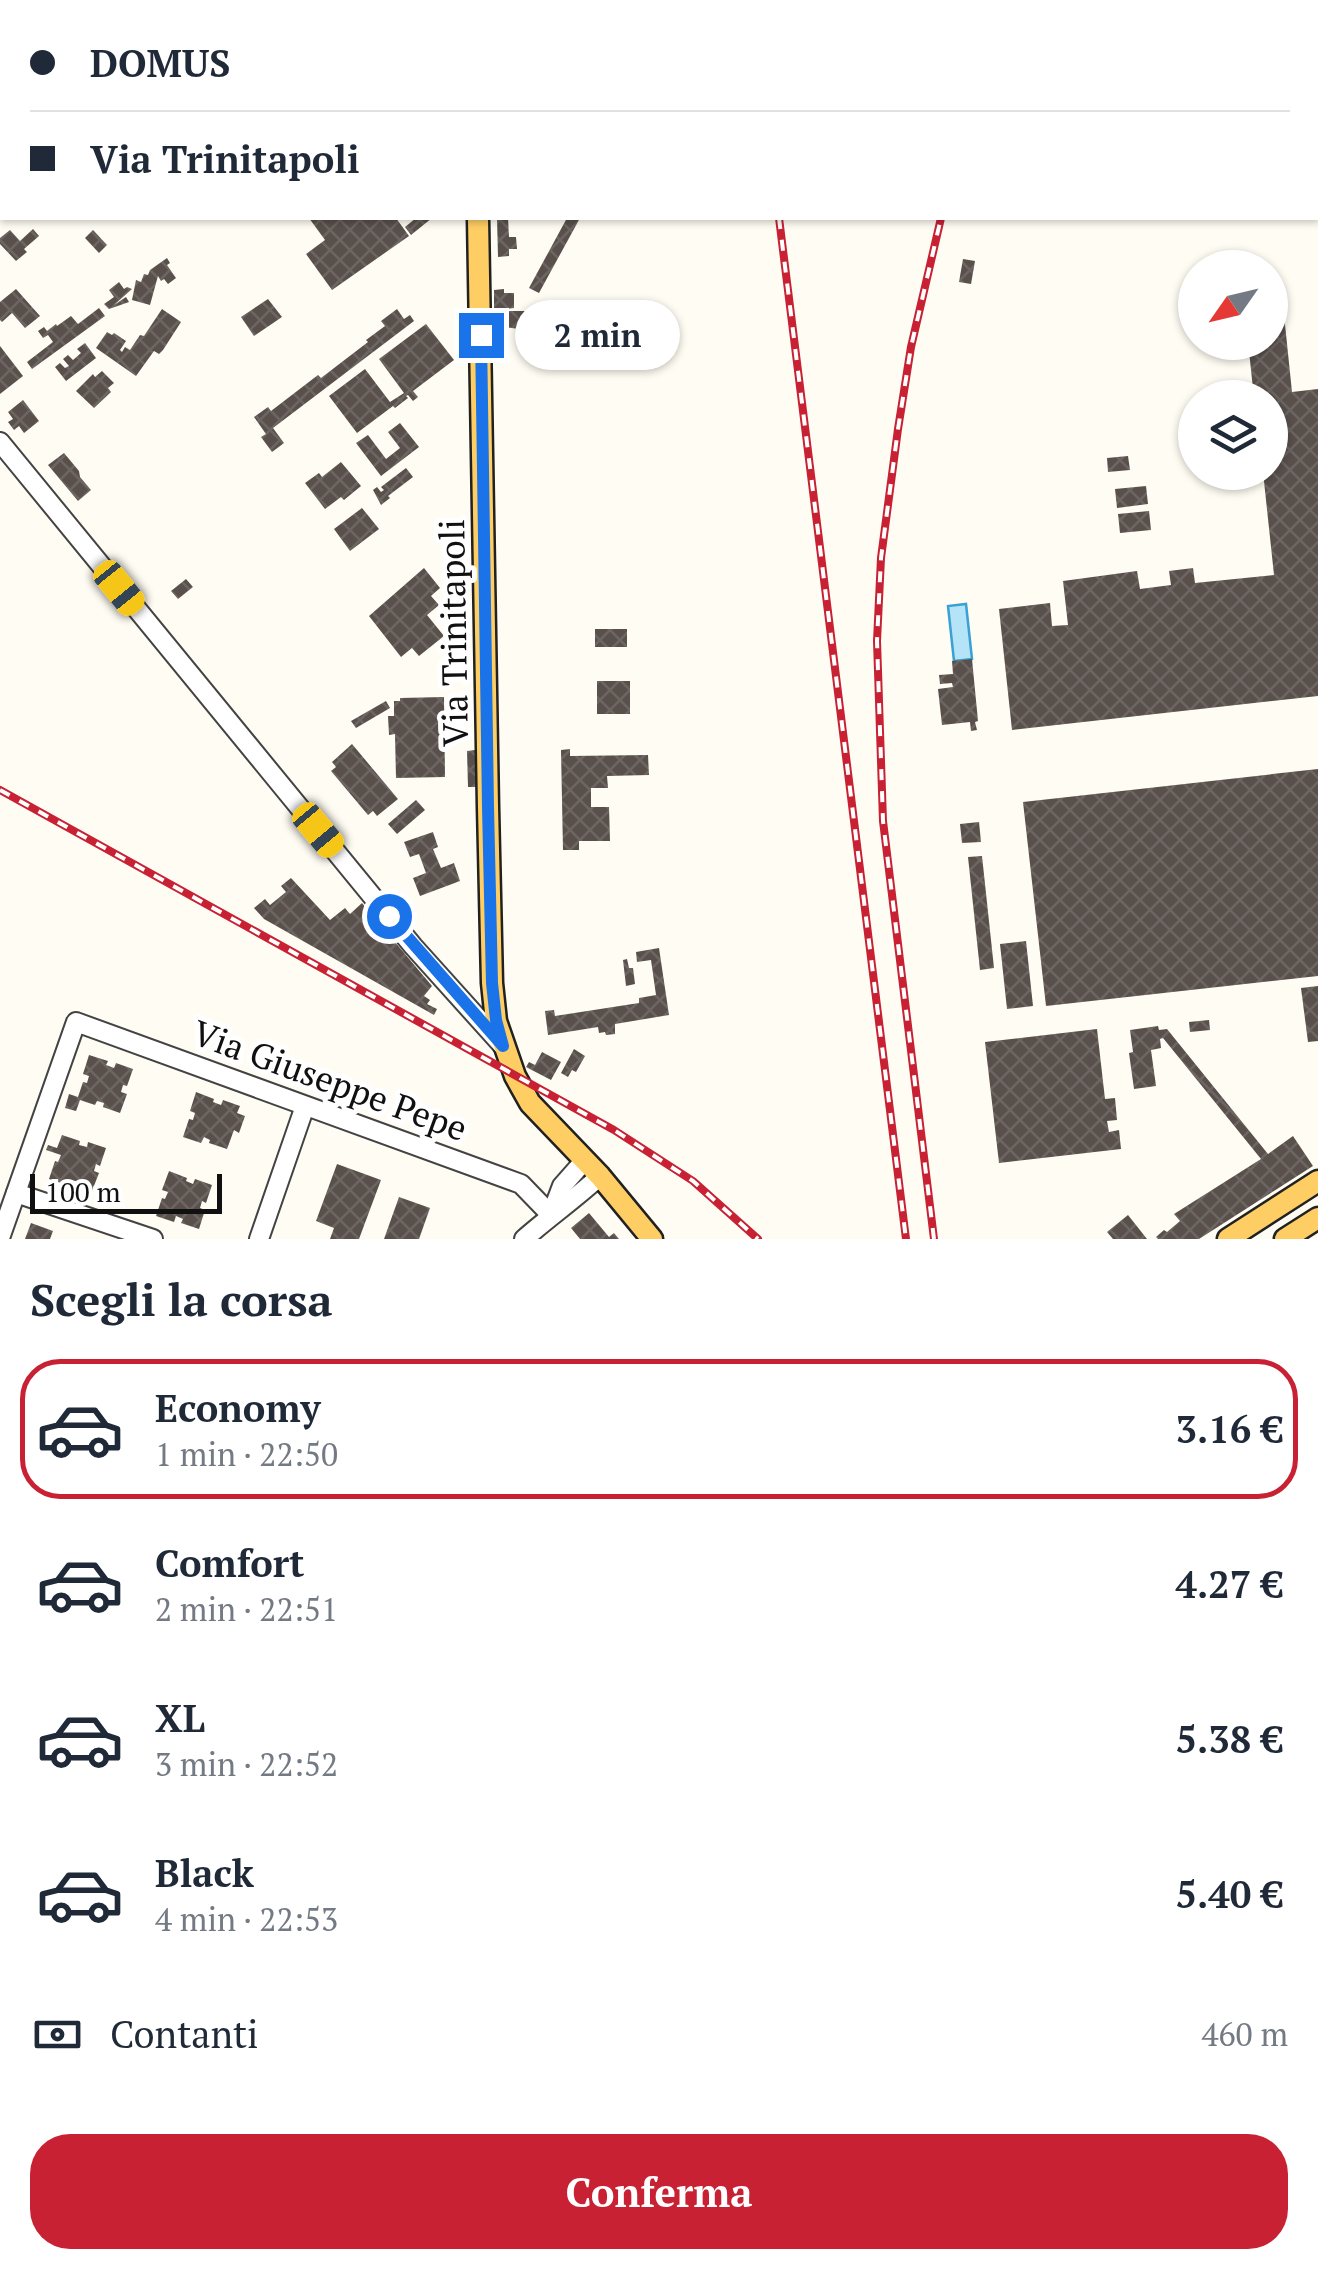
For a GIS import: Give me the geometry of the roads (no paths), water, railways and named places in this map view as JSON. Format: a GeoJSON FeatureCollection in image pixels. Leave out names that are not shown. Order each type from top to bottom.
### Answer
{"type":"FeatureCollection","features":[{"type":"Feature","properties":{"kind":"main road","name":"Via Trinitapoli"},"geometry":{"type":"LineString","coordinates":[[478,220],[492,983],[496,1020],[503,1046],[530,1103],[652,1239]]}},
{"type":"Feature","properties":{"kind":"main road"},"geometry":{"type":"LineString","coordinates":[[1228,1239],[1318,1181]]}},
{"type":"Feature","properties":{"kind":"main road"},"geometry":{"type":"LineString","coordinates":[[1285,1239],[1318,1218]]}},
{"type":"Feature","properties":{"kind":"street"},"geometry":{"type":"LineString","coordinates":[[0,442],[413,946],[503,1046]]}},
{"type":"Feature","properties":{"kind":"street","name":"Via Giuseppe Pepe"},"geometry":{"type":"LineString","coordinates":[[16,1193],[76,1022],[521,1184],[552,1215]]}},
{"type":"Feature","properties":{"kind":"street"},"geometry":{"type":"LineString","coordinates":[[258,1239],[305,1106]]}},
{"type":"Feature","properties":{"kind":"street"},"geometry":{"type":"LineString","coordinates":[[524,1239],[566,1206],[592,1168]]}},
{"type":"Feature","properties":{"kind":"street"},"geometry":{"type":"LineString","coordinates":[[0,1238],[16,1193],[153,1239]]}},
{"type":"Feature","properties":{"kind":"water"},"geometry":{"type":"Polygon","coordinates":[[[966,604],[972,659],[954,661],[948,606],[966,604]]]}},
{"type":"Feature","properties":{"kind":"railway"},"geometry":{"type":"LineString","coordinates":[[779,220],[906,1239]]}},
{"type":"Feature","properties":{"kind":"railway"},"geometry":{"type":"LineString","coordinates":[[934,1239],[883,821],[877,641],[881,558],[898,429],[911,347],[941,220]]}},
{"type":"Feature","properties":{"kind":"railway"},"geometry":{"type":"LineString","coordinates":[[0,790],[614,1130],[693,1181],[758,1239]]}}]}
